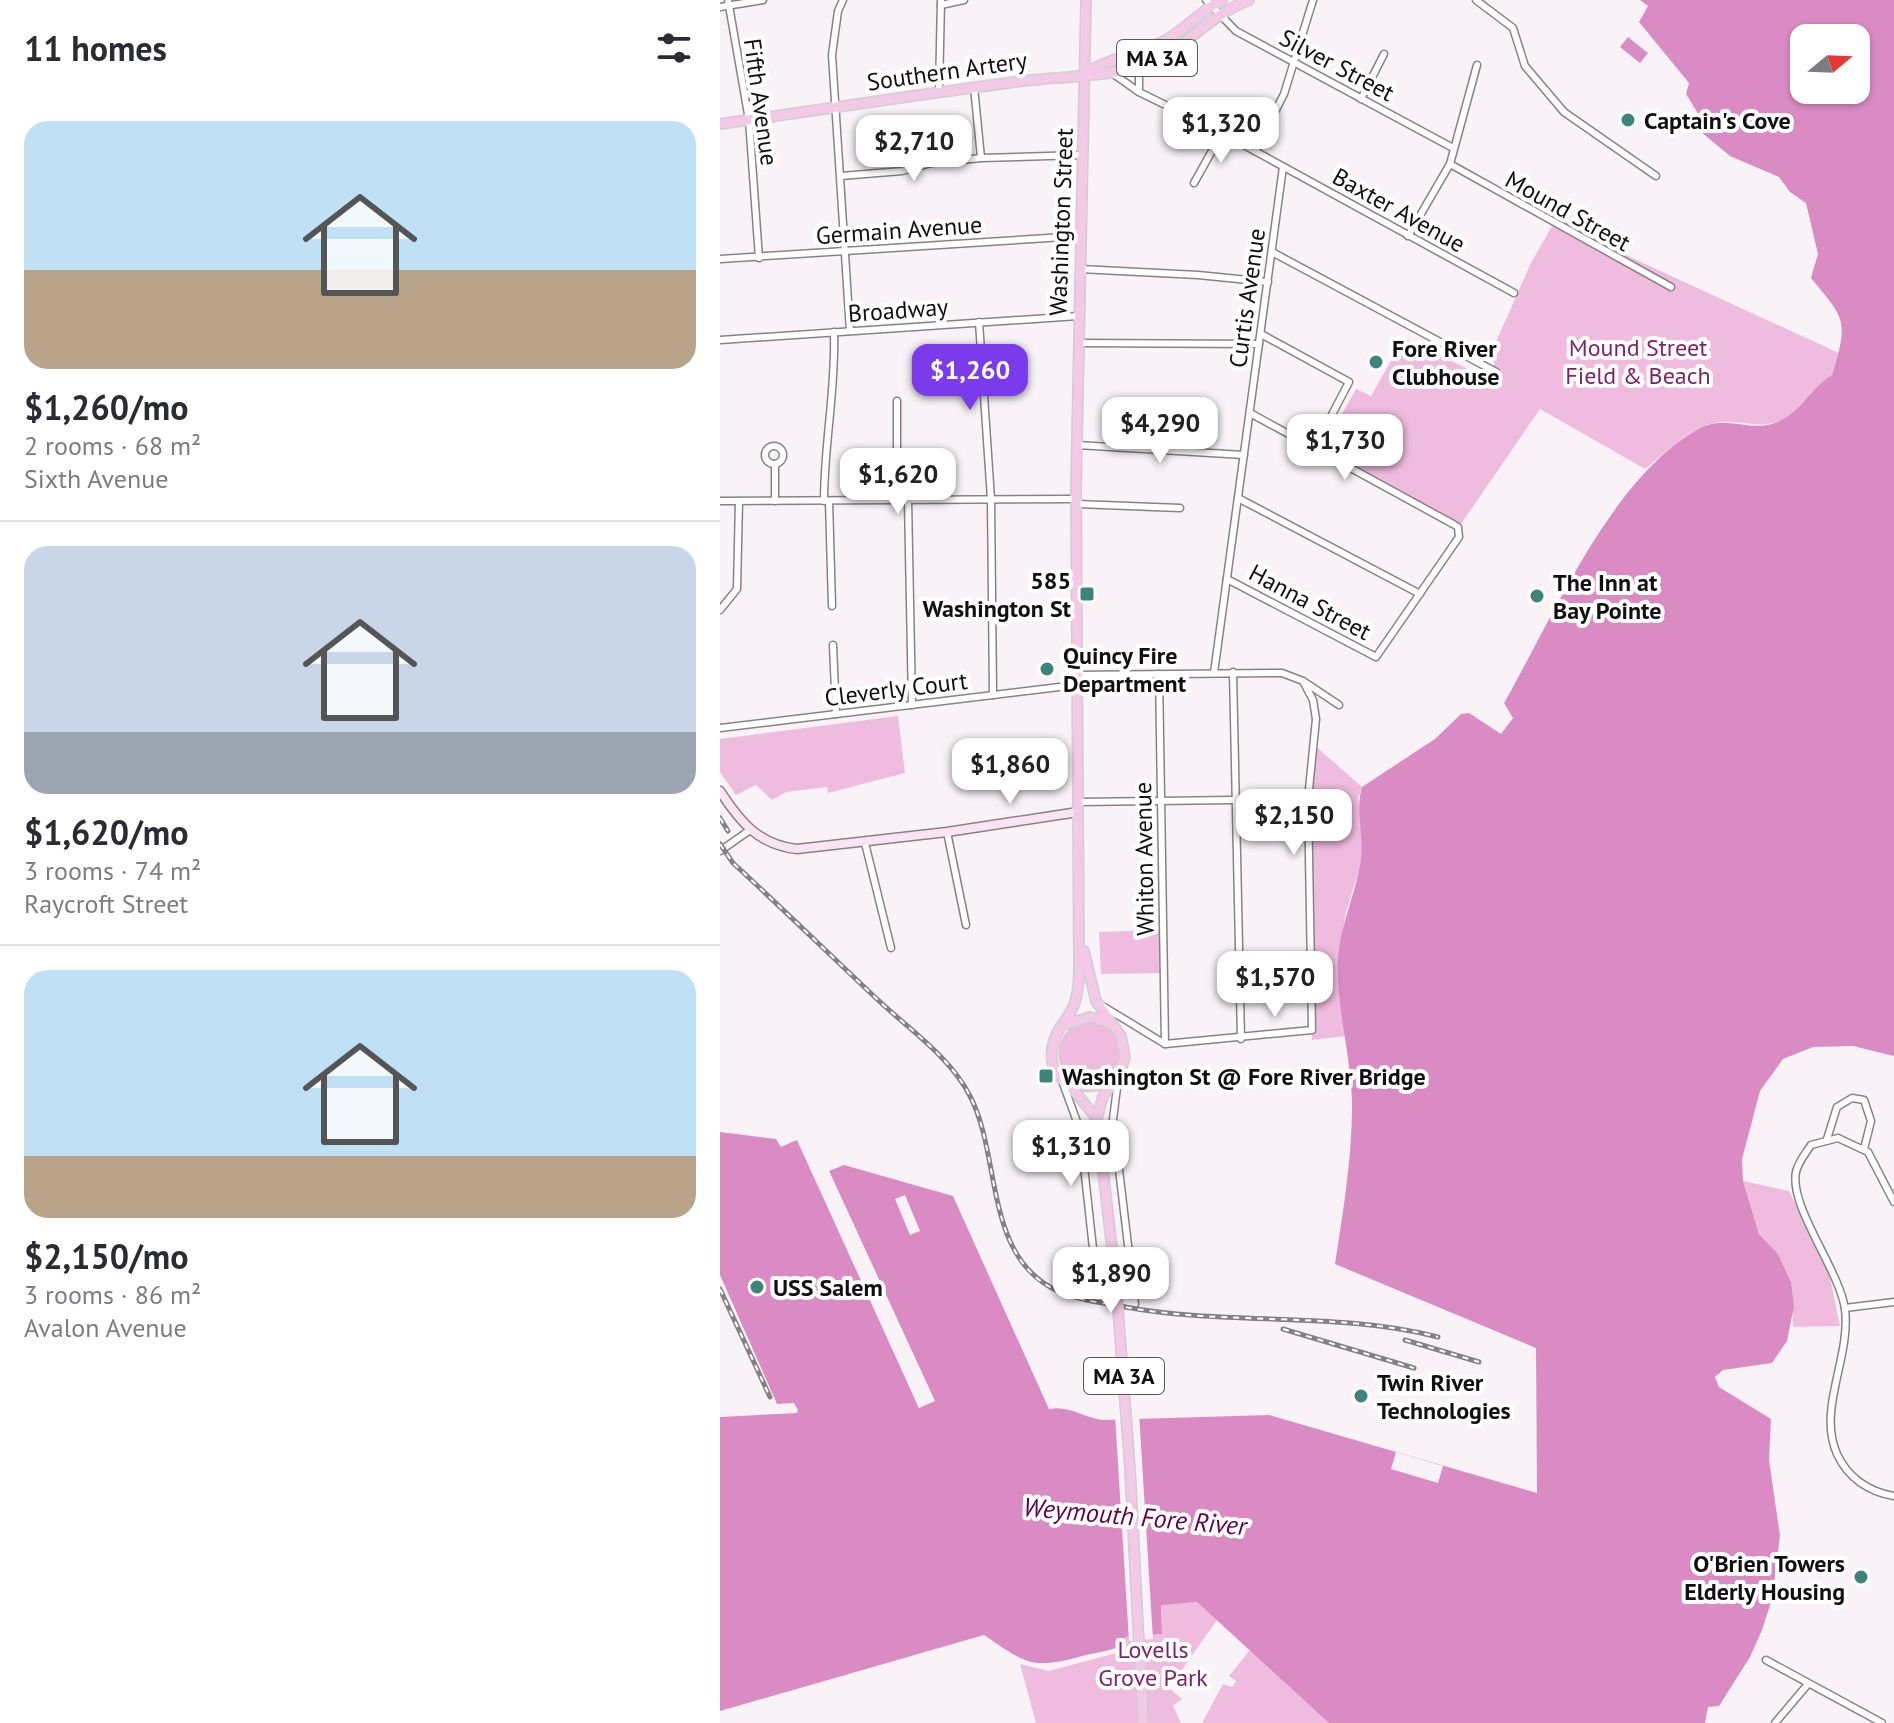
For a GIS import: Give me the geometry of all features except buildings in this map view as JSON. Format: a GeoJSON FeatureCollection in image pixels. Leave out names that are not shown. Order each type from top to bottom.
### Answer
{"type":"FeatureCollection","features":[{"type":"Feature","properties":{"kind":"main road","name":"Washington Street"},"geometry":{"type":"LineString","coordinates":[[1063,1025],[1077,997],[1080,924],[1076,680],[1077,445],[1086,0]]}},
{"type":"Feature","properties":{"kind":"main road","name":"Southern Artery"},"geometry":{"type":"LineString","coordinates":[[1085,73],[1099,64],[1134,54],[1169,38],[1208,3],[1222,0]]}},
{"type":"Feature","properties":{"kind":"main road","name":"Southern Artery"},"geometry":{"type":"LineString","coordinates":[[720,124],[939,91],[1085,73],[1112,73],[1148,63],[1219,15],[1249,0]]}},
{"type":"Feature","properties":{"kind":"main road"},"geometry":{"type":"LineString","coordinates":[[720,791],[750,830],[782,847],[865,843],[947,832],[1078,807]]}},
{"type":"Feature","properties":{"kind":"main road","name":"Washington Street"},"geometry":{"type":"LineString","coordinates":[[1080,924],[1096,1001],[1111,1023]]}},
{"type":"Feature","properties":{"kind":"main road"},"geometry":{"type":"LineString","coordinates":[[1063,1025],[1090,1017],[1111,1023]]}},
{"type":"Feature","properties":{"kind":"main road","name":"MA 3A"},"geometry":{"type":"LineString","coordinates":[[1111,1023],[1124,1046],[1117,1077],[1103,1096],[1097,1119],[1116,1283],[1143,1723]]}},
{"type":"Feature","properties":{"kind":"main road","name":"MA 3A"},"geometry":{"type":"LineString","coordinates":[[1063,1025],[1057,1035],[1053,1056],[1064,1081]]}},
{"type":"Feature","properties":{"kind":"main road"},"geometry":{"type":"LineString","coordinates":[[1064,1081],[1086,1089],[1117,1077]]}},
{"type":"Feature","properties":{"kind":"main road"},"geometry":{"type":"LineString","coordinates":[[1064,1081],[1097,1119]]}},
{"type":"Feature","properties":{"kind":"street"},"geometry":{"type":"LineString","coordinates":[[720,7],[728,3],[763,0]]}},
{"type":"Feature","properties":{"kind":"street"},"geometry":{"type":"LineString","coordinates":[[843,0],[838,11],[832,55],[850,331]]}},
{"type":"Feature","properties":{"kind":"street"},"geometry":{"type":"LineString","coordinates":[[939,91],[941,3],[964,0]]}},
{"type":"Feature","properties":{"kind":"street"},"geometry":{"type":"LineString","coordinates":[[1255,151],[1273,120],[1313,0]]}},
{"type":"Feature","properties":{"kind":"street"},"geometry":{"type":"LineString","coordinates":[[1476,0],[1513,28],[1525,66],[1564,112],[1656,176]]}},
{"type":"Feature","properties":{"kind":"street","name":"Fifth Avenue"},"geometry":{"type":"LineString","coordinates":[[728,3],[749,120],[759,258]]}},
{"type":"Feature","properties":{"kind":"street","name":"Silver Street"},"geometry":{"type":"LineString","coordinates":[[1208,3],[1236,31],[1453,148]]}},
{"type":"Feature","properties":{"kind":"street"},"geometry":{"type":"LineString","coordinates":[[1361,99],[1384,54]]}},
{"type":"Feature","properties":{"kind":"street"},"geometry":{"type":"LineString","coordinates":[[1139,92],[1139,74],[1148,63]]}},
{"type":"Feature","properties":{"kind":"street"},"geometry":{"type":"LineString","coordinates":[[1408,236],[1450,164],[1477,65]]}},
{"type":"Feature","properties":{"kind":"street","name":"Baxter Avenue"},"geometry":{"type":"LineString","coordinates":[[1112,73],[1139,92],[1222,133],[1514,293]]}},
{"type":"Feature","properties":{"kind":"street"},"geometry":{"type":"LineString","coordinates":[[974,87],[981,158]]}},
{"type":"Feature","properties":{"kind":"street"},"geometry":{"type":"LineString","coordinates":[[1194,183],[1222,133]]}},
{"type":"Feature","properties":{"kind":"street"},"geometry":{"type":"LineString","coordinates":[[841,176],[902,171],[931,163],[981,158],[1081,155]]}},
{"type":"Feature","properties":{"kind":"street","name":"Mound Street"},"geometry":{"type":"LineString","coordinates":[[1450,164],[1671,287]]}},
{"type":"Feature","properties":{"kind":"street","name":"Curtis Avenue"},"geometry":{"type":"LineString","coordinates":[[1214,673],[1283,167]]}},
{"type":"Feature","properties":{"kind":"street","name":"Germain Avenue"},"geometry":{"type":"LineString","coordinates":[[720,259],[1080,236]]}},
{"type":"Feature","properties":{"kind":"street"},"geometry":{"type":"LineString","coordinates":[[1272,252],[1496,372]]}},
{"type":"Feature","properties":{"kind":"street"},"geometry":{"type":"LineString","coordinates":[[1079,269],[1268,282]]}},
{"type":"Feature","properties":{"kind":"street","name":"Broadway"},"geometry":{"type":"LineString","coordinates":[[720,340],[1078,316]]}},
{"type":"Feature","properties":{"kind":"street"},"geometry":{"type":"LineString","coordinates":[[979,322],[991,499],[993,695]]}},
{"type":"Feature","properties":{"kind":"street"},"geometry":{"type":"LineString","coordinates":[[832,606],[824,447],[835,375],[834,332]]}},
{"type":"Feature","properties":{"kind":"street"},"geometry":{"type":"LineString","coordinates":[[1261,334],[1349,382],[1314,449]]}},
{"type":"Feature","properties":{"kind":"street"},"geometry":{"type":"LineString","coordinates":[[1078,343],[1259,344]]}},
{"type":"Feature","properties":{"kind":"street"},"geometry":{"type":"LineString","coordinates":[[897,401],[897,501]]}},
{"type":"Feature","properties":{"kind":"street"},"geometry":{"type":"LineString","coordinates":[[1238,498],[1420,594],[1457,542],[1460,532],[1453,524],[1250,413]]}},
{"type":"Feature","properties":{"kind":"street"},"geometry":{"type":"LineString","coordinates":[[1077,445],[1244,455]]}},
{"type":"Feature","properties":{"kind":"street"},"geometry":{"type":"LineString","coordinates":[[775,464],[775,501]]}},
{"type":"Feature","properties":{"kind":"street"},"geometry":{"type":"LineString","coordinates":[[720,501],[991,499],[1180,508]]}},
{"type":"Feature","properties":{"kind":"street"},"geometry":{"type":"LineString","coordinates":[[908,500],[912,705]]}},
{"type":"Feature","properties":{"kind":"street"},"geometry":{"type":"LineString","coordinates":[[720,610],[737,589],[739,501]]}},
{"type":"Feature","properties":{"kind":"street","name":"Hanna Street"},"geometry":{"type":"LineString","coordinates":[[1227,579],[1376,657],[1420,594]]}},
{"type":"Feature","properties":{"kind":"street"},"geometry":{"type":"LineString","coordinates":[[833,645],[836,714]]}},
{"type":"Feature","properties":{"kind":"street"},"geometry":{"type":"LineString","coordinates":[[1233,672],[1241,1039]]}},
{"type":"Feature","properties":{"kind":"street","name":"Cleverly Court"},"geometry":{"type":"LineString","coordinates":[[720,728],[993,695],[1076,680],[1233,672],[1282,673],[1303,681]]}},
{"type":"Feature","properties":{"kind":"street","name":"Whiton Avenue"},"geometry":{"type":"LineString","coordinates":[[1159,674],[1165,1044]]}},
{"type":"Feature","properties":{"kind":"street"},"geometry":{"type":"LineString","coordinates":[[1303,681],[1339,705]]}},
{"type":"Feature","properties":{"kind":"street"},"geometry":{"type":"LineString","coordinates":[[1096,1001],[1165,1044],[1312,1030],[1308,799],[1316,719],[1313,700],[1303,681]]}},
{"type":"Feature","properties":{"kind":"street"},"geometry":{"type":"LineString","coordinates":[[1078,807],[1161,801],[1308,799]]}},
{"type":"Feature","properties":{"kind":"street"},"geometry":{"type":"LineString","coordinates":[[720,851],[750,830]]}},
{"type":"Feature","properties":{"kind":"street"},"geometry":{"type":"LineString","coordinates":[[947,832],[966,925]]}},
{"type":"Feature","properties":{"kind":"street"},"geometry":{"type":"LineString","coordinates":[[865,843],[891,948]]}},
{"type":"Feature","properties":{"kind":"street"},"geometry":{"type":"LineString","coordinates":[[1064,1081],[1080,1130],[1098,1294],[1135,1304],[1113,1119],[1117,1077]]}},
{"type":"Feature","properties":{"kind":"street"},"geometry":{"type":"LineString","coordinates":[[1827,1139],[1837,1107],[1852,1098],[1864,1100],[1871,1121],[1864,1149]]}},
{"type":"Feature","properties":{"kind":"street"},"geometry":{"type":"LineString","coordinates":[[1894,1202],[1864,1149],[1838,1138],[1811,1145],[1796,1171],[1797,1192],[1845,1308],[1846,1349],[1832,1403],[1832,1438],[1844,1468],[1869,1489],[1894,1496]]}},
{"type":"Feature","properties":{"kind":"street"},"geometry":{"type":"LineString","coordinates":[[1845,1308],[1894,1302]]}},
{"type":"Feature","properties":{"kind":"street"},"geometry":{"type":"LineString","coordinates":[[1766,1660],[1882,1723]]}},
{"type":"Feature","properties":{"kind":"street"},"geometry":{"type":"LineString","coordinates":[[1775,1723],[1808,1684]]}},
{"type":"Feature","properties":{"kind":"street"},"geometry":{"type":"LineString","coordinates":[[1858,1723],[1863,1714]]}},
{"type":"Feature","properties":{"kind":"green space","name":"Mound Street Field & Beach"},"geometry":{"type":"Polygon","coordinates":[[[1557,217],[1632,258],[1839,353],[1832,375],[1789,417],[1766,424],[1709,424],[1680,441],[1645,469],[1540,409],[1461,524],[1322,449],[1356,389],[1371,396],[1404,338],[1493,381],[1495,344],[1531,263],[1557,217]]]}},
{"type":"Feature","properties":{"kind":"green space"},"geometry":{"type":"Polygon","coordinates":[[[898,716],[905,773],[828,793],[827,787],[786,792],[772,800],[756,785],[736,795],[720,772],[720,739],[898,716]]]}},
{"type":"Feature","properties":{"kind":"green space"},"geometry":{"type":"Polygon","coordinates":[[[1312,743],[1362,787],[1358,798],[1364,837],[1338,962],[1346,1036],[1312,1040],[1308,799],[1312,743]]]}},
{"type":"Feature","properties":{"kind":"green space"},"geometry":{"type":"Polygon","coordinates":[[[1159,930],[1160,973],[1101,974],[1099,932],[1159,930]]]}},
{"type":"Feature","properties":{"kind":"green space"},"geometry":{"type":"Polygon","coordinates":[[[1089,1022],[1111,1031],[1120,1053],[1111,1075],[1089,1084],[1067,1075],[1058,1053],[1067,1031],[1089,1022]]]}},
{"type":"Feature","properties":{"kind":"green space"},"geometry":{"type":"Polygon","coordinates":[[[1743,1181],[1789,1191],[1829,1273],[1840,1326],[1793,1327],[1791,1282],[1778,1254],[1759,1234],[1743,1181]]]}},
{"type":"Feature","properties":{"kind":"green space","name":"Lovells Grove Park"},"geometry":{"type":"Polygon","coordinates":[[[1197,1602],[1217,1620],[1169,1688],[1182,1699],[1173,1706],[1181,1723],[1036,1723],[1020,1664],[1049,1671],[1120,1652],[1124,1650],[1124,1637],[1162,1634],[1161,1604],[1197,1602]]]}},
{"type":"Feature","properties":{"kind":"green space"},"geometry":{"type":"Polygon","coordinates":[[[1250,1650],[1329,1723],[1202,1723],[1223,1684],[1232,1687],[1236,1681],[1229,1676],[1250,1650]]]}},
{"type":"Feature","properties":{"kind":"water","name":"Weymouth Fore River"},"geometry":{"type":"Polygon","coordinates":[[[1640,0],[1894,0],[1894,1056],[1853,1046],[1813,1047],[1783,1059],[1760,1091],[1742,1159],[1743,1181],[1759,1234],[1778,1254],[1791,1282],[1794,1306],[1787,1341],[1772,1363],[1723,1370],[1715,1377],[1719,1387],[1771,1419],[1769,1460],[1780,1536],[1772,1599],[1750,1657],[1719,1706],[1708,1707],[1705,1723],[1329,1723],[1197,1602],[1161,1605],[1162,1634],[1125,1637],[1124,1644],[1114,1649],[1051,1663],[1030,1662],[984,1635],[720,1711],[720,1417],[797,1413],[798,1410],[794,1403],[777,1404],[720,1275],[720,1132],[776,1139],[781,1147],[797,1140],[919,1408],[934,1400],[829,1171],[844,1165],[953,1196],[1049,1409],[1069,1410],[1102,1420],[1269,1415],[1537,1493],[1536,1348],[1335,1264],[1352,1126],[1350,1070],[1339,997],[1338,960],[1361,859],[1359,804],[1362,787],[1435,739],[1461,714],[1469,713],[1501,734],[1513,718],[1504,703],[1587,551],[1639,479],[1668,450],[1700,428],[1718,423],[1763,426],[1782,420],[1832,375],[1841,342],[1841,321],[1811,278],[1818,254],[1806,203],[1790,192],[1779,177],[1730,156],[1701,132],[1702,120],[1686,94],[1689,83],[1639,22],[1648,6],[1640,0]]]}},
{"type":"Feature","properties":{"kind":"water"},"geometry":{"type":"Polygon","coordinates":[[[1628,37],[1648,53],[1640,63],[1620,47],[1628,37]]]}},
{"type":"Feature","properties":{"kind":"pier"},"geometry":{"type":"Polygon","coordinates":[[[829,1171],[935,1401],[919,1408],[815,1177],[818,1176],[921,1403],[929,1399],[826,1172],[829,1171]]]}},
{"type":"Feature","properties":{"kind":"pier"},"geometry":{"type":"Polygon","coordinates":[[[905,1195],[920,1231],[910,1235],[895,1199],[905,1195]]]}},
{"type":"Feature","properties":{"kind":"pier"},"geometry":{"type":"Polygon","coordinates":[[[1139,1413],[1153,1639],[1129,1641],[1115,1415],[1139,1413]]]}},
{"type":"Feature","properties":{"kind":"pier"},"geometry":{"type":"Polygon","coordinates":[[[1396,1452],[1443,1466],[1438,1483],[1391,1469],[1396,1452]]]}},
{"type":"Feature","properties":{"kind":"railway"},"geometry":{"type":"LineString","coordinates":[[720,818],[728,831]]}},
{"type":"Feature","properties":{"kind":"railway"},"geometry":{"type":"LineString","coordinates":[[720,844],[733,863],[928,1045],[962,1082],[980,1121],[1006,1232],[1018,1256],[1035,1277],[1068,1295],[1164,1313],[1361,1324],[1438,1337]]}},
{"type":"Feature","properties":{"kind":"railway"},"geometry":{"type":"LineString","coordinates":[[720,1289],[770,1397]]}},
{"type":"Feature","properties":{"kind":"railway"},"geometry":{"type":"LineString","coordinates":[[1283,1329],[1414,1368]]}},
{"type":"Feature","properties":{"kind":"railway"},"geometry":{"type":"LineString","coordinates":[[1405,1340],[1479,1362]]}},
{"type":"Feature","properties":{"kind":"place","name":"Captain's Cove"},"geometry":{"type":"Point","coordinates":[1628,120]}},
{"type":"Feature","properties":{"kind":"place","name":"Fore River Clubhouse"},"geometry":{"type":"Point","coordinates":[1376,362]}},
{"type":"Feature","properties":{"kind":"place","name":"585 Washington St"},"geometry":{"type":"Point","coordinates":[1087,594]}},
{"type":"Feature","properties":{"kind":"place","name":"The Inn at Bay Pointe"},"geometry":{"type":"Point","coordinates":[1537,596]}},
{"type":"Feature","properties":{"kind":"place","name":"Quincy Fire Department"},"geometry":{"type":"Point","coordinates":[1047,669]}},
{"type":"Feature","properties":{"kind":"place","name":"Washington St @ Fore River Bridge"},"geometry":{"type":"Point","coordinates":[1046,1076]}},
{"type":"Feature","properties":{"kind":"place","name":"USS Salem"},"geometry":{"type":"Point","coordinates":[757,1287]}},
{"type":"Feature","properties":{"kind":"place","name":"Twin River Technologies"},"geometry":{"type":"Point","coordinates":[1361,1396]}},
{"type":"Feature","properties":{"kind":"place","name":"O'Brien Towers Elderly Housing"},"geometry":{"type":"Point","coordinates":[1861,1577]}}]}
